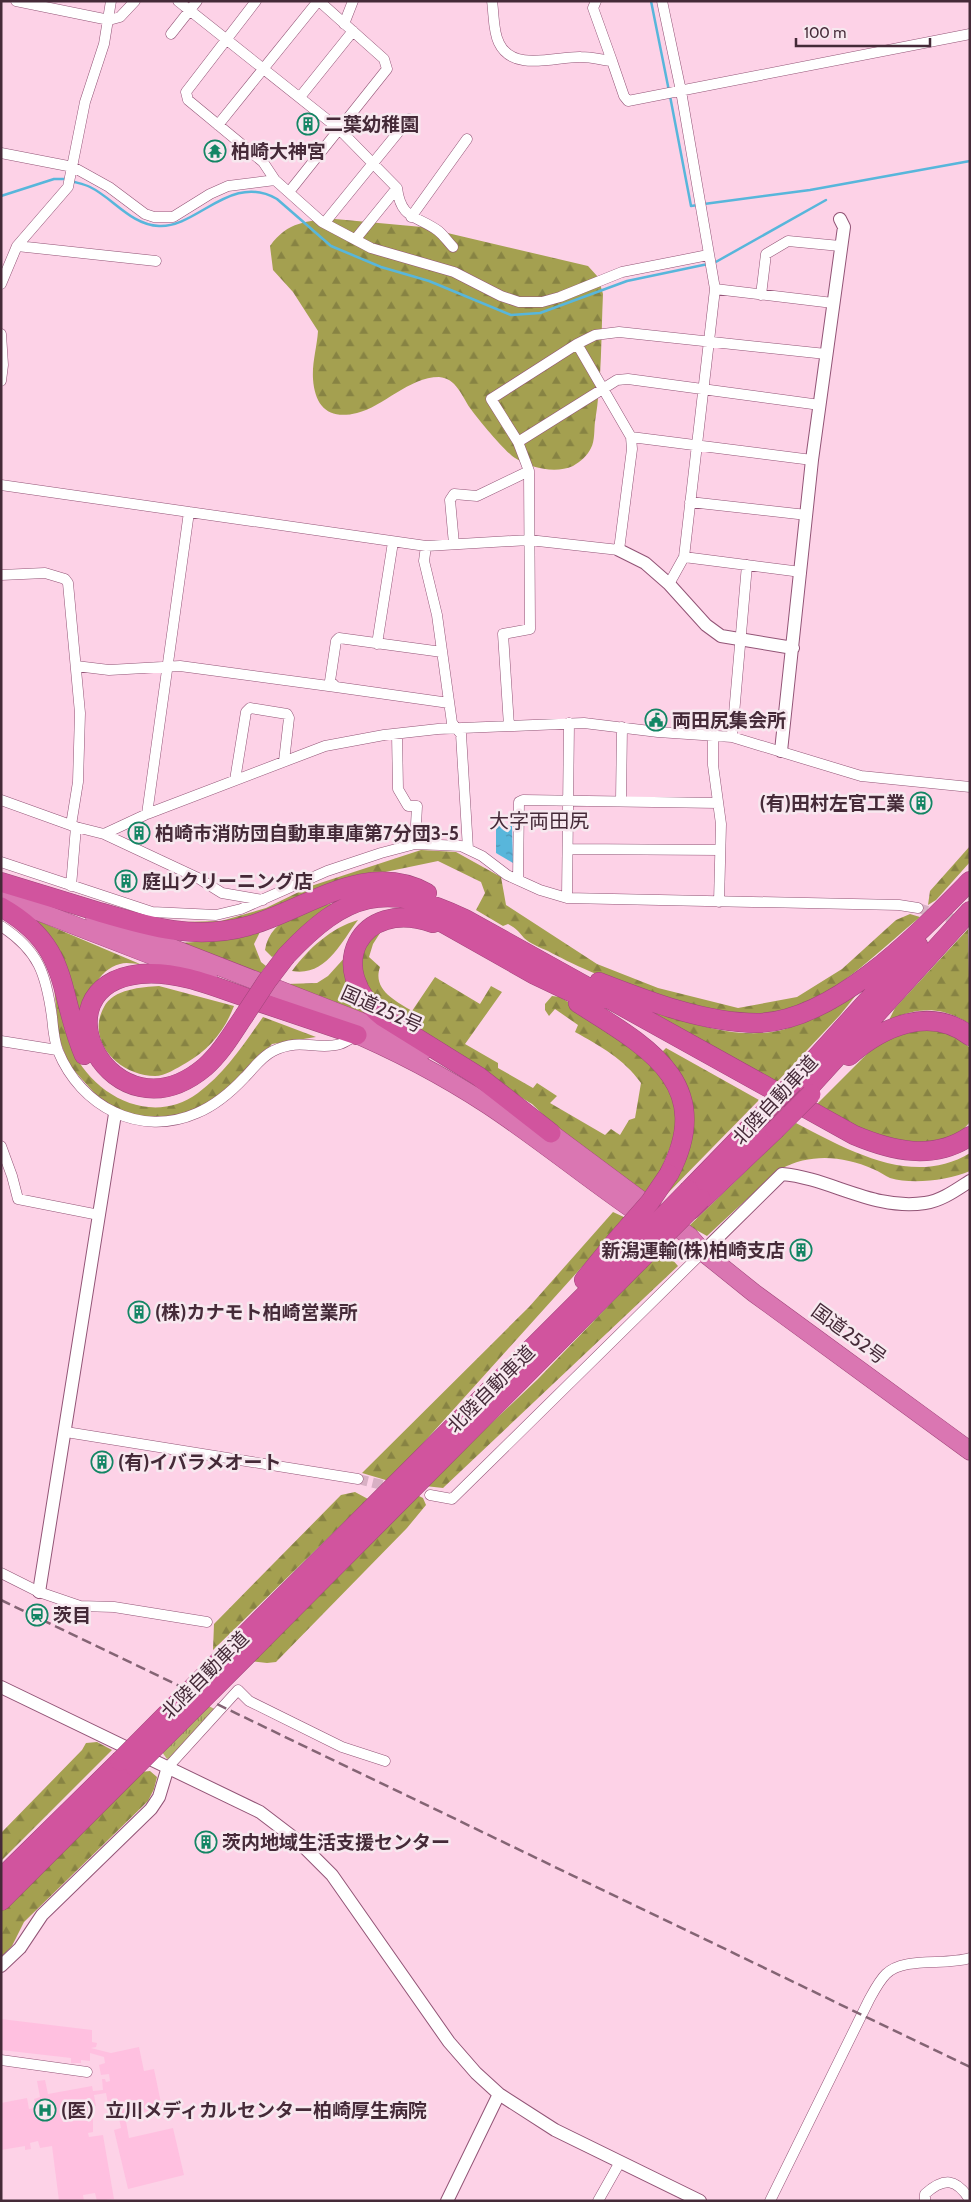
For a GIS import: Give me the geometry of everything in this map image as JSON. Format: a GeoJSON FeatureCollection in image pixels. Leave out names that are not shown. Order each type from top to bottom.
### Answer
{"type":"FeatureCollection","features":[{"type":"Feature","properties":{"kind":"highway"},"geometry":{"type":"LineString","coordinates":[[538,968],[709,1016],[744,1022],[786,1019],[817,1008],[856,982],[900,948],[970,881]]}},
{"type":"Feature","properties":{"kind":"highway"},"geometry":{"type":"LineString","coordinates":[[1,882],[150,927],[179,932],[222,932],[248,926],[332,892],[370,882],[392,882],[425,891],[462,926]]}},
{"type":"Feature","properties":{"kind":"highway","name":"国道252号"},"geometry":{"type":"LineString","coordinates":[[1,882],[382,1031],[417,1047],[473,1079],[551,1133],[689,1236],[703,1252],[754,1293],[970,1451]]}},
{"type":"Feature","properties":{"kind":"highway","name":"北陸自動車道"},"geometry":{"type":"LineString","coordinates":[[803,1089],[970,889]]}},
{"type":"Feature","properties":{"kind":"highway"},"geometry":{"type":"LineString","coordinates":[[1,907],[32,929],[50,950],[61,975],[74,1031],[84,1056],[98,1075],[118,1089],[129,1093],[153,1097],[176,1093],[187,1089],[218,1067],[248,1018],[266,981],[289,958],[306,935],[345,908],[371,899],[395,896],[417,899],[538,968],[870,1142],[898,1150],[926,1152],[949,1147],[970,1136]]}},
{"type":"Feature","properties":{"kind":"highway","name":"国道252号"},"geometry":{"type":"LineString","coordinates":[[1,897],[358,1035],[400,1054],[460,1087],[517,1125],[630,1208],[682,1243],[703,1252]]}},
{"type":"Feature","properties":{"kind":"highway","name":"北陸自動車道"},"geometry":{"type":"LineString","coordinates":[[244,1646],[476,1403],[627,1252],[697,1196],[767,1126],[970,911]]}},
{"type":"Feature","properties":{"kind":"highway"},"geometry":{"type":"LineString","coordinates":[[462,926],[417,918],[393,918],[373,924],[360,938],[352,957],[352,967],[357,988],[372,1008],[383,1017],[478,1076],[551,1133]]}},
{"type":"Feature","properties":{"kind":"highway"},"geometry":{"type":"LineString","coordinates":[[538,968],[831,1135],[864,1151],[891,1160],[919,1164],[946,1161],[970,1149]]}},
{"type":"Feature","properties":{"kind":"highway"},"geometry":{"type":"LineString","coordinates":[[538,968],[638,1042],[668,1070],[680,1090],[685,1120],[680,1149],[669,1174],[650,1202],[627,1252]]}},
{"type":"Feature","properties":{"kind":"highway"},"geometry":{"type":"LineString","coordinates":[[248,1018],[204,1067],[183,1080],[157,1087],[133,1084],[112,1074],[97,1057],[88,1038],[87,1027],[92,1005],[106,987],[126,976],[154,974],[194,981],[358,1035]]}},
{"type":"Feature","properties":{"kind":"highway"},"geometry":{"type":"LineString","coordinates":[[803,1089],[869,1041],[900,1025],[912,1022],[937,1022],[960,1028],[970,1036]]}},
{"type":"Feature","properties":{"kind":"highway","name":"北陸自動車道"},"geometry":{"type":"LineString","coordinates":[[1,1900],[127,1764],[627,1252],[681,1218],[697,1196]]}},
{"type":"Feature","properties":{"kind":"highway","name":"北陸自動車道"},"geometry":{"type":"LineString","coordinates":[[1,1878],[127,1764]]}},
{"type":"Feature","properties":{"kind":"street"},"geometry":{"type":"LineString","coordinates":[[16,1],[109,20],[120,17],[135,1]]}},
{"type":"Feature","properties":{"kind":"street"},"geometry":{"type":"LineString","coordinates":[[1,284],[17,246],[68,187],[85,102],[104,44],[111,1]]}},
{"type":"Feature","properties":{"kind":"street"},"geometry":{"type":"LineString","coordinates":[[178,1],[339,129],[397,188],[398,201],[406,214],[439,231],[453,248]]}},
{"type":"Feature","properties":{"kind":"street"},"geometry":{"type":"LineString","coordinates":[[171,34],[197,1]]}},
{"type":"Feature","properties":{"kind":"street"},"geometry":{"type":"LineString","coordinates":[[256,1],[186,92],[188,100],[263,162],[275,180],[322,222],[354,240],[371,248],[454,272],[501,296],[519,302],[542,302],[560,297],[622,272],[708,255]]}},
{"type":"Feature","properties":{"kind":"street"},"geometry":{"type":"LineString","coordinates":[[218,125],[319,1],[384,59],[387,69],[289,192]]}},
{"type":"Feature","properties":{"kind":"street"},"geometry":{"type":"LineString","coordinates":[[344,24],[354,1]]}},
{"type":"Feature","properties":{"kind":"street"},"geometry":{"type":"LineString","coordinates":[[492,1],[498,42],[502,50],[512,57],[529,61],[582,57],[612,61]]}},
{"type":"Feature","properties":{"kind":"street"},"geometry":{"type":"LineString","coordinates":[[596,1],[593,8],[624,96],[628,101],[970,34]]}},
{"type":"Feature","properties":{"kind":"street"},"geometry":{"type":"LineString","coordinates":[[662,1],[681,91],[715,289],[684,557],[669,584]]}},
{"type":"Feature","properties":{"kind":"street"},"geometry":{"type":"LineString","coordinates":[[300,97],[353,31]]}},
{"type":"Feature","properties":{"kind":"street"},"geometry":{"type":"LineString","coordinates":[[322,222],[326,221],[409,119]]}},
{"type":"Feature","properties":{"kind":"street"},"geometry":{"type":"LineString","coordinates":[[411,217],[467,139]]}},
{"type":"Feature","properties":{"kind":"street"},"geometry":{"type":"LineString","coordinates":[[1,153],[73,166],[109,187],[145,214],[154,217],[173,217],[210,194],[228,186],[275,180]]}},
{"type":"Feature","properties":{"kind":"street"},"geometry":{"type":"LineString","coordinates":[[358,236],[397,188]]}},
{"type":"Feature","properties":{"kind":"street"},"geometry":{"type":"LineString","coordinates":[[781,751],[812,460],[844,227],[840,219]]}},
{"type":"Feature","properties":{"kind":"street"},"geometry":{"type":"LineString","coordinates":[[761,294],[766,254],[788,241],[840,246]]}},
{"type":"Feature","properties":{"kind":"street"},"geometry":{"type":"LineString","coordinates":[[17,246],[156,261]]}},
{"type":"Feature","properties":{"kind":"street"},"geometry":{"type":"LineString","coordinates":[[715,289],[833,303]]}},
{"type":"Feature","properties":{"kind":"street"},"geometry":{"type":"LineString","coordinates":[[509,726],[503,634],[530,629],[529,471],[518,442],[491,398],[576,344],[595,335],[620,332],[826,354]]}},
{"type":"Feature","properties":{"kind":"street"},"geometry":{"type":"LineString","coordinates":[[1,334],[3,365],[1,381]]}},
{"type":"Feature","properties":{"kind":"street"},"geometry":{"type":"LineString","coordinates":[[576,344],[631,437],[632,449],[619,550]]}},
{"type":"Feature","properties":{"kind":"street"},"geometry":{"type":"LineString","coordinates":[[518,442],[617,380],[628,379],[820,405]]}},
{"type":"Feature","properties":{"kind":"street"},"geometry":{"type":"LineString","coordinates":[[631,437],[812,460]]}},
{"type":"Feature","properties":{"kind":"street"},"geometry":{"type":"LineString","coordinates":[[454,544],[450,500],[454,494],[477,496],[529,471]]}},
{"type":"Feature","properties":{"kind":"street"},"geometry":{"type":"LineString","coordinates":[[1,485],[426,546],[529,540],[619,550],[645,563],[669,584],[706,625],[721,636],[739,641],[793,648]]}},
{"type":"Feature","properties":{"kind":"street"},"geometry":{"type":"LineString","coordinates":[[690,502],[807,515]]}},
{"type":"Feature","properties":{"kind":"street"},"geometry":{"type":"LineString","coordinates":[[147,814],[189,512]]}},
{"type":"Feature","properties":{"kind":"street"},"geometry":{"type":"LineString","coordinates":[[377,644],[393,542]]}},
{"type":"Feature","properties":{"kind":"street"},"geometry":{"type":"LineString","coordinates":[[426,546],[424,561],[434,599],[452,722],[461,734],[468,849]]}},
{"type":"Feature","properties":{"kind":"street"},"geometry":{"type":"LineString","coordinates":[[684,557],[801,572]]}},
{"type":"Feature","properties":{"kind":"street"},"geometry":{"type":"LineString","coordinates":[[732,737],[747,565]]}},
{"type":"Feature","properties":{"kind":"street"},"geometry":{"type":"LineString","coordinates":[[1,575],[45,573],[65,579],[68,584],[80,723],[71,886]]}},
{"type":"Feature","properties":{"kind":"street"},"geometry":{"type":"LineString","coordinates":[[336,687],[330,681],[336,641],[339,638],[442,652]]}},
{"type":"Feature","properties":{"kind":"street"},"geometry":{"type":"LineString","coordinates":[[76,666],[109,670],[168,666],[449,703]]}},
{"type":"Feature","properties":{"kind":"street"},"geometry":{"type":"LineString","coordinates":[[236,780],[246,712],[250,708],[287,714],[289,718],[284,761]]}},
{"type":"Feature","properties":{"kind":"street"},"geometry":{"type":"LineString","coordinates":[[567,898],[569,723]]}},
{"type":"Feature","properties":{"kind":"street"},"geometry":{"type":"LineString","coordinates":[[104,834],[147,814],[325,746],[397,734],[455,728],[569,723],[713,737],[732,737],[861,776],[970,787]]}},
{"type":"Feature","properties":{"kind":"street"},"geometry":{"type":"LineString","coordinates":[[620,801],[622,727]]}},
{"type":"Feature","properties":{"kind":"street"},"geometry":{"type":"LineString","coordinates":[[397,734],[398,789],[408,806],[416,806],[415,844]]}},
{"type":"Feature","properties":{"kind":"street"},"geometry":{"type":"LineString","coordinates":[[713,737],[721,824],[719,902]]}},
{"type":"Feature","properties":{"kind":"street"},"geometry":{"type":"LineString","coordinates":[[1,800],[74,826],[104,834],[198,878],[222,893],[264,900]]}},
{"type":"Feature","properties":{"kind":"street"},"geometry":{"type":"LineString","coordinates":[[518,880],[519,802],[522,800],[718,803]]}},
{"type":"Feature","properties":{"kind":"street"},"geometry":{"type":"LineString","coordinates":[[1,862],[152,912],[216,915],[264,900],[326,871],[415,844],[461,846],[518,880],[540,890],[567,898],[899,904],[918,908]]}},
{"type":"Feature","properties":{"kind":"street"},"geometry":{"type":"LineString","coordinates":[[568,849],[720,850]]}},
{"type":"Feature","properties":{"kind":"street"},"geometry":{"type":"LineString","coordinates":[[1,926],[18,937],[32,951],[42,970],[48,990],[57,1050],[74,1079],[86,1094],[115,1114],[134,1119],[157,1121],[175,1120],[196,1114],[215,1104],[270,1052],[292,1044],[341,1044],[358,1035]]}},
{"type":"Feature","properties":{"kind":"street"},"geometry":{"type":"LineString","coordinates":[[1,1041],[57,1050]]}},
{"type":"Feature","properties":{"kind":"street"},"geometry":{"type":"LineString","coordinates":[[39,1592],[66,1432],[115,1114]]}},
{"type":"Feature","properties":{"kind":"street"},"geometry":{"type":"LineString","coordinates":[[1,1146],[18,1199],[99,1216]]}},
{"type":"Feature","properties":{"kind":"street"},"geometry":{"type":"LineString","coordinates":[[430,1495],[452,1499],[782,1174],[802,1176],[864,1196],[893,1202],[924,1203],[945,1196],[970,1181]]}},
{"type":"Feature","properties":{"kind":"street"},"geometry":{"type":"LineString","coordinates":[[66,1432],[358,1479]]}},
{"type":"Feature","properties":{"kind":"street"},"geometry":{"type":"LineString","coordinates":[[1,1573],[39,1592],[80,1606],[114,1607],[207,1622]]}},
{"type":"Feature","properties":{"kind":"street"},"geometry":{"type":"LineString","coordinates":[[1,1687],[260,1812],[298,1841],[332,1875],[449,2042],[476,2073],[499,2094],[555,2130],[700,2201]]}},
{"type":"Feature","properties":{"kind":"street"},"geometry":{"type":"LineString","coordinates":[[1,1966],[20,1948],[42,1915],[151,1809],[159,1797],[168,1767],[238,1690],[249,1701],[342,1746],[384,1760]]}},
{"type":"Feature","properties":{"kind":"street"},"geometry":{"type":"LineString","coordinates":[[770,2201],[869,2000],[886,1973],[904,1964],[949,1962],[970,1958]]}},
{"type":"Feature","properties":{"kind":"street"},"geometry":{"type":"LineString","coordinates":[[1,2060],[87,2072]]}},
{"type":"Feature","properties":{"kind":"street"},"geometry":{"type":"LineString","coordinates":[[447,2201],[499,2094]]}},
{"type":"Feature","properties":{"kind":"street"},"geometry":{"type":"LineString","coordinates":[[598,2201],[620,2162]]}},
{"type":"Feature","properties":{"kind":"street"},"geometry":{"type":"LineString","coordinates":[[925,2201],[925,2194],[935,2186],[951,2182],[957,2184],[970,2200]]}},
{"type":"Feature","properties":{"kind":"shaded area","name":"(医）立川メディカルセンター柏崎厚生病院"},"geometry":{"type":"Polygon","coordinates":[[[1,2019],[92,2030],[92,2042],[97,2043],[96,2047],[91,2048],[111,2053],[139,2047],[144,2071],[154,2069],[162,2108],[125,2116],[129,2138],[173,2128],[184,2175],[128,2189],[114,2130],[121,2128],[119,2118],[111,2119],[106,2093],[94,2095],[96,2106],[89,2107],[90,2111],[83,2112],[84,2119],[93,2118],[93,2132],[88,2133],[89,2137],[103,2135],[114,2199],[97,2201],[95,2193],[83,2195],[84,2201],[59,2201],[52,2146],[40,2148],[38,2141],[30,2143],[31,2149],[25,2150],[25,2146],[1,2150],[1,2103],[27,2098],[29,2109],[36,2108],[34,2099],[40,2097],[37,2081],[45,2080],[48,2094],[92,2086],[93,2091],[103,2090],[102,2079],[105,2079],[106,2082],[110,2081],[109,2074],[101,2075],[99,2065],[105,2063],[104,2057],[90,2053],[90,2061],[81,2060],[81,2063],[71,2063],[71,2058],[1,2050],[1,2019]]]}},
{"type":"Feature","properties":{"kind":"green space"},"geometry":{"type":"Polygon","coordinates":[[[335,219],[422,227],[588,266],[598,277],[603,294],[597,406],[593,442],[586,456],[573,466],[559,470],[543,469],[521,462],[510,455],[491,434],[454,384],[445,378],[428,378],[417,382],[377,405],[357,413],[339,415],[325,409],[317,397],[313,379],[318,331],[293,292],[273,270],[270,246],[291,227],[307,222],[335,219]]]}},
{"type":"Feature","properties":{"kind":"green space"},"geometry":{"type":"Polygon","coordinates":[[[970,846],[970,862],[936,900],[928,905],[930,891],[970,846]]]}},
{"type":"Feature","properties":{"kind":"green space"},"geometry":{"type":"Polygon","coordinates":[[[421,850],[456,852],[501,877],[506,905],[597,964],[658,988],[738,1008],[797,997],[842,969],[896,920],[910,914],[920,917],[862,966],[831,989],[798,1007],[772,1013],[741,1013],[671,1000],[635,989],[572,963],[529,942],[508,924],[503,926],[476,910],[485,893],[481,882],[438,861],[347,880],[225,926],[181,922],[221,921],[266,908],[311,886],[421,850]]]}},
{"type":"Feature","properties":{"kind":"green space"},"geometry":{"type":"Polygon","coordinates":[[[341,902],[277,954],[272,957],[265,950],[269,938],[284,921],[306,910],[341,902]]]}},
{"type":"Feature","properties":{"kind":"green space"},"geometry":{"type":"Polygon","coordinates":[[[22,914],[140,964],[120,964],[104,973],[93,988],[80,1023],[22,914]]]}},
{"type":"Feature","properties":{"kind":"green space"},"geometry":{"type":"Polygon","coordinates":[[[358,920],[339,947],[323,963],[314,969],[292,971],[321,940],[339,928],[358,920]]]}},
{"type":"Feature","properties":{"kind":"green space"},"geometry":{"type":"Polygon","coordinates":[[[262,928],[254,944],[261,962],[266,966],[260,974],[180,943],[224,940],[262,928]]]}},
{"type":"Feature","properties":{"kind":"green space"},"geometry":{"type":"Polygon","coordinates":[[[968,929],[970,1024],[949,1014],[930,1010],[910,1013],[889,1020],[895,1008],[968,929]]]}},
{"type":"Feature","properties":{"kind":"green space"},"geometry":{"type":"Polygon","coordinates":[[[382,930],[373,944],[369,957],[380,967],[379,982],[387,994],[412,1011],[435,977],[480,1004],[491,986],[502,992],[465,1044],[498,1063],[498,1068],[533,1088],[537,1083],[557,1096],[550,1103],[605,1135],[611,1129],[620,1135],[629,1120],[635,1118],[641,1083],[619,1060],[575,1032],[578,1025],[555,1009],[549,1016],[545,1010],[545,1004],[552,996],[560,997],[629,1041],[670,1082],[678,1128],[655,1184],[643,1198],[555,1126],[532,1104],[418,1035],[364,991],[359,952],[366,942],[382,930]]]}},
{"type":"Feature","properties":{"kind":"green space"},"geometry":{"type":"Polygon","coordinates":[[[347,955],[384,1029],[286,984],[317,983],[328,976],[347,955]]]}},
{"type":"Feature","properties":{"kind":"green space"},"geometry":{"type":"Polygon","coordinates":[[[869,979],[840,1015],[776,1083],[663,1020],[645,1006],[683,1020],[724,1031],[766,1033],[786,1029],[805,1021],[869,979]]]}},
{"type":"Feature","properties":{"kind":"green space"},"geometry":{"type":"Polygon","coordinates":[[[54,986],[69,1041],[82,1066],[109,1093],[143,1106],[162,1107],[180,1103],[198,1093],[225,1067],[263,1017],[316,1037],[272,1044],[233,1085],[215,1099],[195,1110],[151,1121],[109,1109],[69,1065],[59,1038],[54,986]]]}},
{"type":"Feature","properties":{"kind":"green space"},"geometry":{"type":"Polygon","coordinates":[[[159,986],[234,1006],[221,1031],[209,1046],[194,1058],[175,1069],[163,1075],[155,1076],[130,1070],[109,1055],[99,1033],[99,1020],[104,1007],[114,996],[128,990],[159,986]]]}},
{"type":"Feature","properties":{"kind":"green space"},"geometry":{"type":"Polygon","coordinates":[[[919,1028],[947,1033],[970,1048],[970,1122],[960,1133],[942,1140],[922,1144],[878,1137],[816,1105],[882,1039],[919,1028]]]}},
{"type":"Feature","properties":{"kind":"green space"},"geometry":{"type":"Polygon","coordinates":[[[666,1048],[759,1100],[663,1198],[684,1150],[664,1057],[663,1051],[666,1048]]]}},
{"type":"Feature","properties":{"kind":"green space"},"geometry":{"type":"Polygon","coordinates":[[[796,1123],[859,1154],[904,1166],[926,1167],[948,1163],[970,1153],[970,1171],[941,1179],[909,1181],[890,1178],[850,1161],[827,1158],[804,1160],[781,1169],[707,1236],[689,1226],[796,1123]]]}},
{"type":"Feature","properties":{"kind":"green space"},"geometry":{"type":"Polygon","coordinates":[[[613,1212],[626,1218],[389,1481],[362,1473],[529,1307],[613,1212]]]}},
{"type":"Feature","properties":{"kind":"green space"},"geometry":{"type":"Polygon","coordinates":[[[663,1249],[678,1266],[443,1488],[425,1486],[538,1379],[663,1249]]]}},
{"type":"Feature","properties":{"kind":"green space"},"geometry":{"type":"Polygon","coordinates":[[[355,1492],[368,1499],[213,1650],[214,1624],[341,1495],[355,1492]]]}},
{"type":"Feature","properties":{"kind":"green space"},"geometry":{"type":"Polygon","coordinates":[[[417,1495],[423,1498],[426,1505],[407,1528],[276,1662],[251,1661],[417,1495]]]}},
{"type":"Feature","properties":{"kind":"green space"},"geometry":{"type":"Polygon","coordinates":[[[207,1705],[218,1711],[173,1757],[167,1759],[162,1752],[207,1705]]]}},
{"type":"Feature","properties":{"kind":"green space"},"geometry":{"type":"Polygon","coordinates":[[[97,1742],[112,1750],[1,1861],[1,1833],[82,1750],[86,1743],[97,1742]]]}},
{"type":"Feature","properties":{"kind":"green space"},"geometry":{"type":"Polygon","coordinates":[[[150,1771],[157,1777],[148,1801],[24,1922],[12,1946],[1,1957],[1,1911],[141,1772],[150,1771]]]}},
{"type":"Feature","properties":{"kind":"water"},"geometry":{"type":"Polygon","coordinates":[[[512,825],[513,863],[496,853],[496,826],[512,825]]]}},
{"type":"Feature","properties":{"kind":"waterway"},"geometry":{"type":"LineString","coordinates":[[651,1],[669,91]]}},
{"type":"Feature","properties":{"kind":"waterway"},"geometry":{"type":"LineString","coordinates":[[670,96],[691,206],[698,205]]}},
{"type":"Feature","properties":{"kind":"waterway"},"geometry":{"type":"LineString","coordinates":[[704,204],[810,190],[970,161]]}},
{"type":"Feature","properties":{"kind":"waterway"},"geometry":{"type":"LineString","coordinates":[[1,196],[54,179],[66,179]]}},
{"type":"Feature","properties":{"kind":"waterway"},"geometry":{"type":"LineString","coordinates":[[71,181],[88,186],[140,221],[159,226],[187,219],[229,196],[245,192],[260,192],[277,199],[331,246],[381,267],[429,281],[511,315],[540,313],[627,281],[708,264]]}},
{"type":"Feature","properties":{"kind":"waterway"},"geometry":{"type":"LineString","coordinates":[[714,263],[826,200]]}},
{"type":"Feature","properties":{"kind":"tunnel"},"geometry":{"type":"LineString","coordinates":[[918,908],[964,922]]}},
{"type":"Feature","properties":{"kind":"tunnel"},"geometry":{"type":"LineString","coordinates":[[358,1479],[395,1488]]}},
{"type":"Feature","properties":{"kind":"railway"},"geometry":{"type":"LineString","coordinates":[[1,1600],[970,2067]]}},
{"type":"Feature","properties":{"kind":"place","name":"二葉幼稚園"},"geometry":{"type":"Point","coordinates":[308,124]}},
{"type":"Feature","properties":{"kind":"place","name":"柏崎大神宮"},"geometry":{"type":"Point","coordinates":[215,151]}},
{"type":"Feature","properties":{"kind":"place","name":"両田尻集会所"},"geometry":{"type":"Point","coordinates":[656,720]}},
{"type":"Feature","properties":{"kind":"place","name":"(有)田村左官工業"},"geometry":{"type":"Point","coordinates":[921,803]}},
{"type":"Feature","properties":{"kind":"place","name":"柏崎市消防団自動車車庫第7分団3-5"},"geometry":{"type":"Point","coordinates":[139,833]}},
{"type":"Feature","properties":{"kind":"place","name":"庭山クリーニング店"},"geometry":{"type":"Point","coordinates":[126,881]}},
{"type":"Feature","properties":{"kind":"place","name":"新潟運輸(株)柏崎支店"},"geometry":{"type":"Point","coordinates":[801,1250]}},
{"type":"Feature","properties":{"kind":"place","name":"(株)カナモト柏崎営業所"},"geometry":{"type":"Point","coordinates":[139,1312]}},
{"type":"Feature","properties":{"kind":"place","name":"(有)イバラメオート"},"geometry":{"type":"Point","coordinates":[102,1462]}},
{"type":"Feature","properties":{"kind":"place","name":"茨目"},"geometry":{"type":"Point","coordinates":[37,1615]}},
{"type":"Feature","properties":{"kind":"place","name":"茨内地域生活支援センター"},"geometry":{"type":"Point","coordinates":[206,1842]}},
{"type":"Feature","properties":{"kind":"place","name":"(医）立川メディカルセンター柏崎厚生病院"},"geometry":{"type":"Point","coordinates":[45,2110]}},
{"type":"Feature","properties":{"kind":"district","name":"大字両田尻"},"geometry":{"type":"Point","coordinates":[539,821]}}]}
